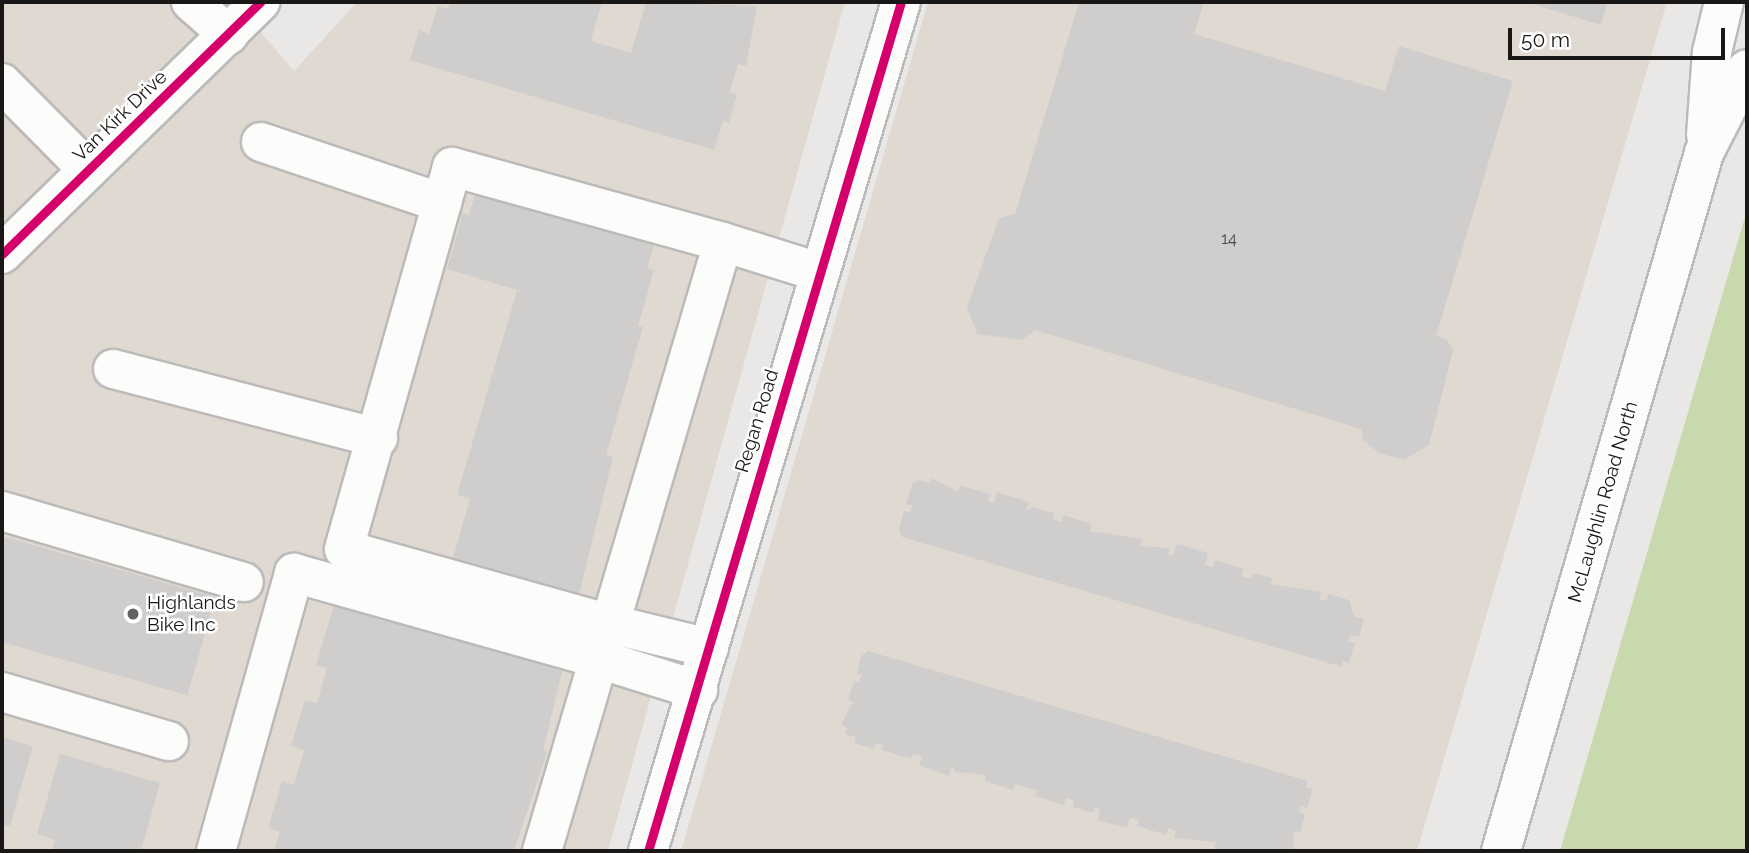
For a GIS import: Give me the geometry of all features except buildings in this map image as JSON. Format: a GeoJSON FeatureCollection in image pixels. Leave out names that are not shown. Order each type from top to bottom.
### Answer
{"type":"FeatureCollection","features":[{"type":"Feature","properties":{"kind":"street"},"geometry":{"type":"LineString","coordinates":[[191,2],[229,35]]}},
{"type":"Feature","properties":{"kind":"street","name":"Van Kirk Drive"},"geometry":{"type":"LineString","coordinates":[[2,254],[260,2]]}},
{"type":"Feature","properties":{"kind":"street","name":"Regan Road"},"geometry":{"type":"LineString","coordinates":[[648,851],[901,2]]}},
{"type":"Feature","properties":{"kind":"street","name":"McLaughlin Road North"},"geometry":{"type":"LineString","coordinates":[[1704,153],[1712,52],[1724,2]]}},
{"type":"Feature","properties":{"kind":"street","name":"McLaughlin Road North"},"geometry":{"type":"LineString","coordinates":[[1502,851],[1704,153],[1747,69]]}},
{"type":"Feature","properties":{"kind":"street"},"geometry":{"type":"LineString","coordinates":[[2,83],[88,170]]}},
{"type":"Feature","properties":{"kind":"street"},"geometry":{"type":"LineString","coordinates":[[261,142],[442,203]]}},
{"type":"Feature","properties":{"kind":"street"},"geometry":{"type":"LineString","coordinates":[[698,690],[604,642],[344,549],[452,167],[723,242],[819,272]]}},
{"type":"Feature","properties":{"kind":"street"},"geometry":{"type":"LineString","coordinates":[[542,851],[723,242]]}},
{"type":"Feature","properties":{"kind":"street"},"geometry":{"type":"LineString","coordinates":[[113,369],[377,438]]}},
{"type":"Feature","properties":{"kind":"street"},"geometry":{"type":"LineString","coordinates":[[2,511],[244,582]]}},
{"type":"Feature","properties":{"kind":"street"},"geometry":{"type":"LineString","coordinates":[[216,851],[293,573],[604,642],[709,648]]}},
{"type":"Feature","properties":{"kind":"street"},"geometry":{"type":"LineString","coordinates":[[2,692],[169,741]]}},
{"type":"Feature","properties":{"kind":"shaded area"},"geometry":{"type":"Polygon","coordinates":[[[2,2],[235,2],[294,71],[357,2],[845,2],[608,851],[2,851],[2,2]]]}},
{"type":"Feature","properties":{"kind":"shaded area"},"geometry":{"type":"Polygon","coordinates":[[[928,2],[1667,2],[1417,851],[681,851],[928,2]]]}},
{"type":"Feature","properties":{"kind":"green space"},"geometry":{"type":"Polygon","coordinates":[[[1747,210],[1747,851],[1560,851],[1747,210]]]}},
{"type":"Feature","properties":{"kind":"cycle path"},"geometry":{"type":"LineString","coordinates":[[2,254],[260,2]]}},
{"type":"Feature","properties":{"kind":"cycle path"},"geometry":{"type":"LineString","coordinates":[[648,851],[901,2]]}},
{"type":"Feature","properties":{"kind":"place","name":"Highlands Bike Inc"},"geometry":{"type":"Point","coordinates":[133,614]}}]}
